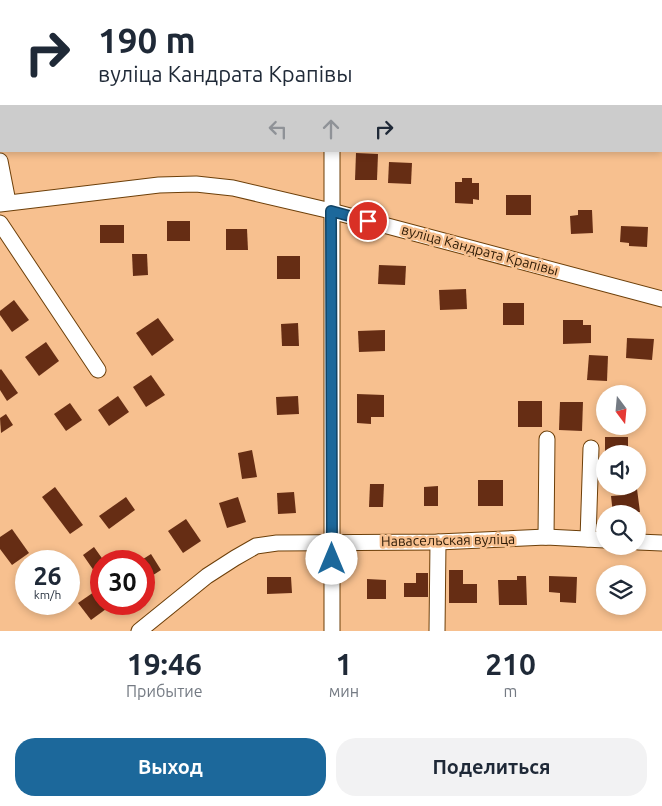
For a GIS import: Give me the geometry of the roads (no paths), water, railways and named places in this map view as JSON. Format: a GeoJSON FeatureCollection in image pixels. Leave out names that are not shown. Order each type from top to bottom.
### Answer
{"type":"FeatureCollection","features":[{"type":"Feature","properties":{"kind":"street"},"geometry":{"type":"LineString","coordinates":[[332,152],[332,631]]}},
{"type":"Feature","properties":{"kind":"street"},"geometry":{"type":"LineString","coordinates":[[0,161],[4,203]]}},
{"type":"Feature","properties":{"kind":"street","name":"вуліца Кандрата Крапівы"},"geometry":{"type":"LineString","coordinates":[[4,203],[159,185],[196,184],[233,188],[331,211],[662,299]]}},
{"type":"Feature","properties":{"kind":"street"},"geometry":{"type":"LineString","coordinates":[[0,223],[98,370]]}},
{"type":"Feature","properties":{"kind":"street"},"geometry":{"type":"LineString","coordinates":[[546,537],[547,439]]}},
{"type":"Feature","properties":{"kind":"street"},"geometry":{"type":"LineString","coordinates":[[588,539],[591,448]]}},
{"type":"Feature","properties":{"kind":"street","name":"Навасельская вуліца"},"geometry":{"type":"LineString","coordinates":[[139,631],[207,576],[256,546],[277,543],[438,542],[546,537],[596,539]]}},
{"type":"Feature","properties":{"kind":"street"},"geometry":{"type":"LineString","coordinates":[[437,631],[438,542]]}},
{"type":"Feature","properties":{"kind":"street"},"geometry":{"type":"LineString","coordinates":[[646,542],[662,543]]}}]}
